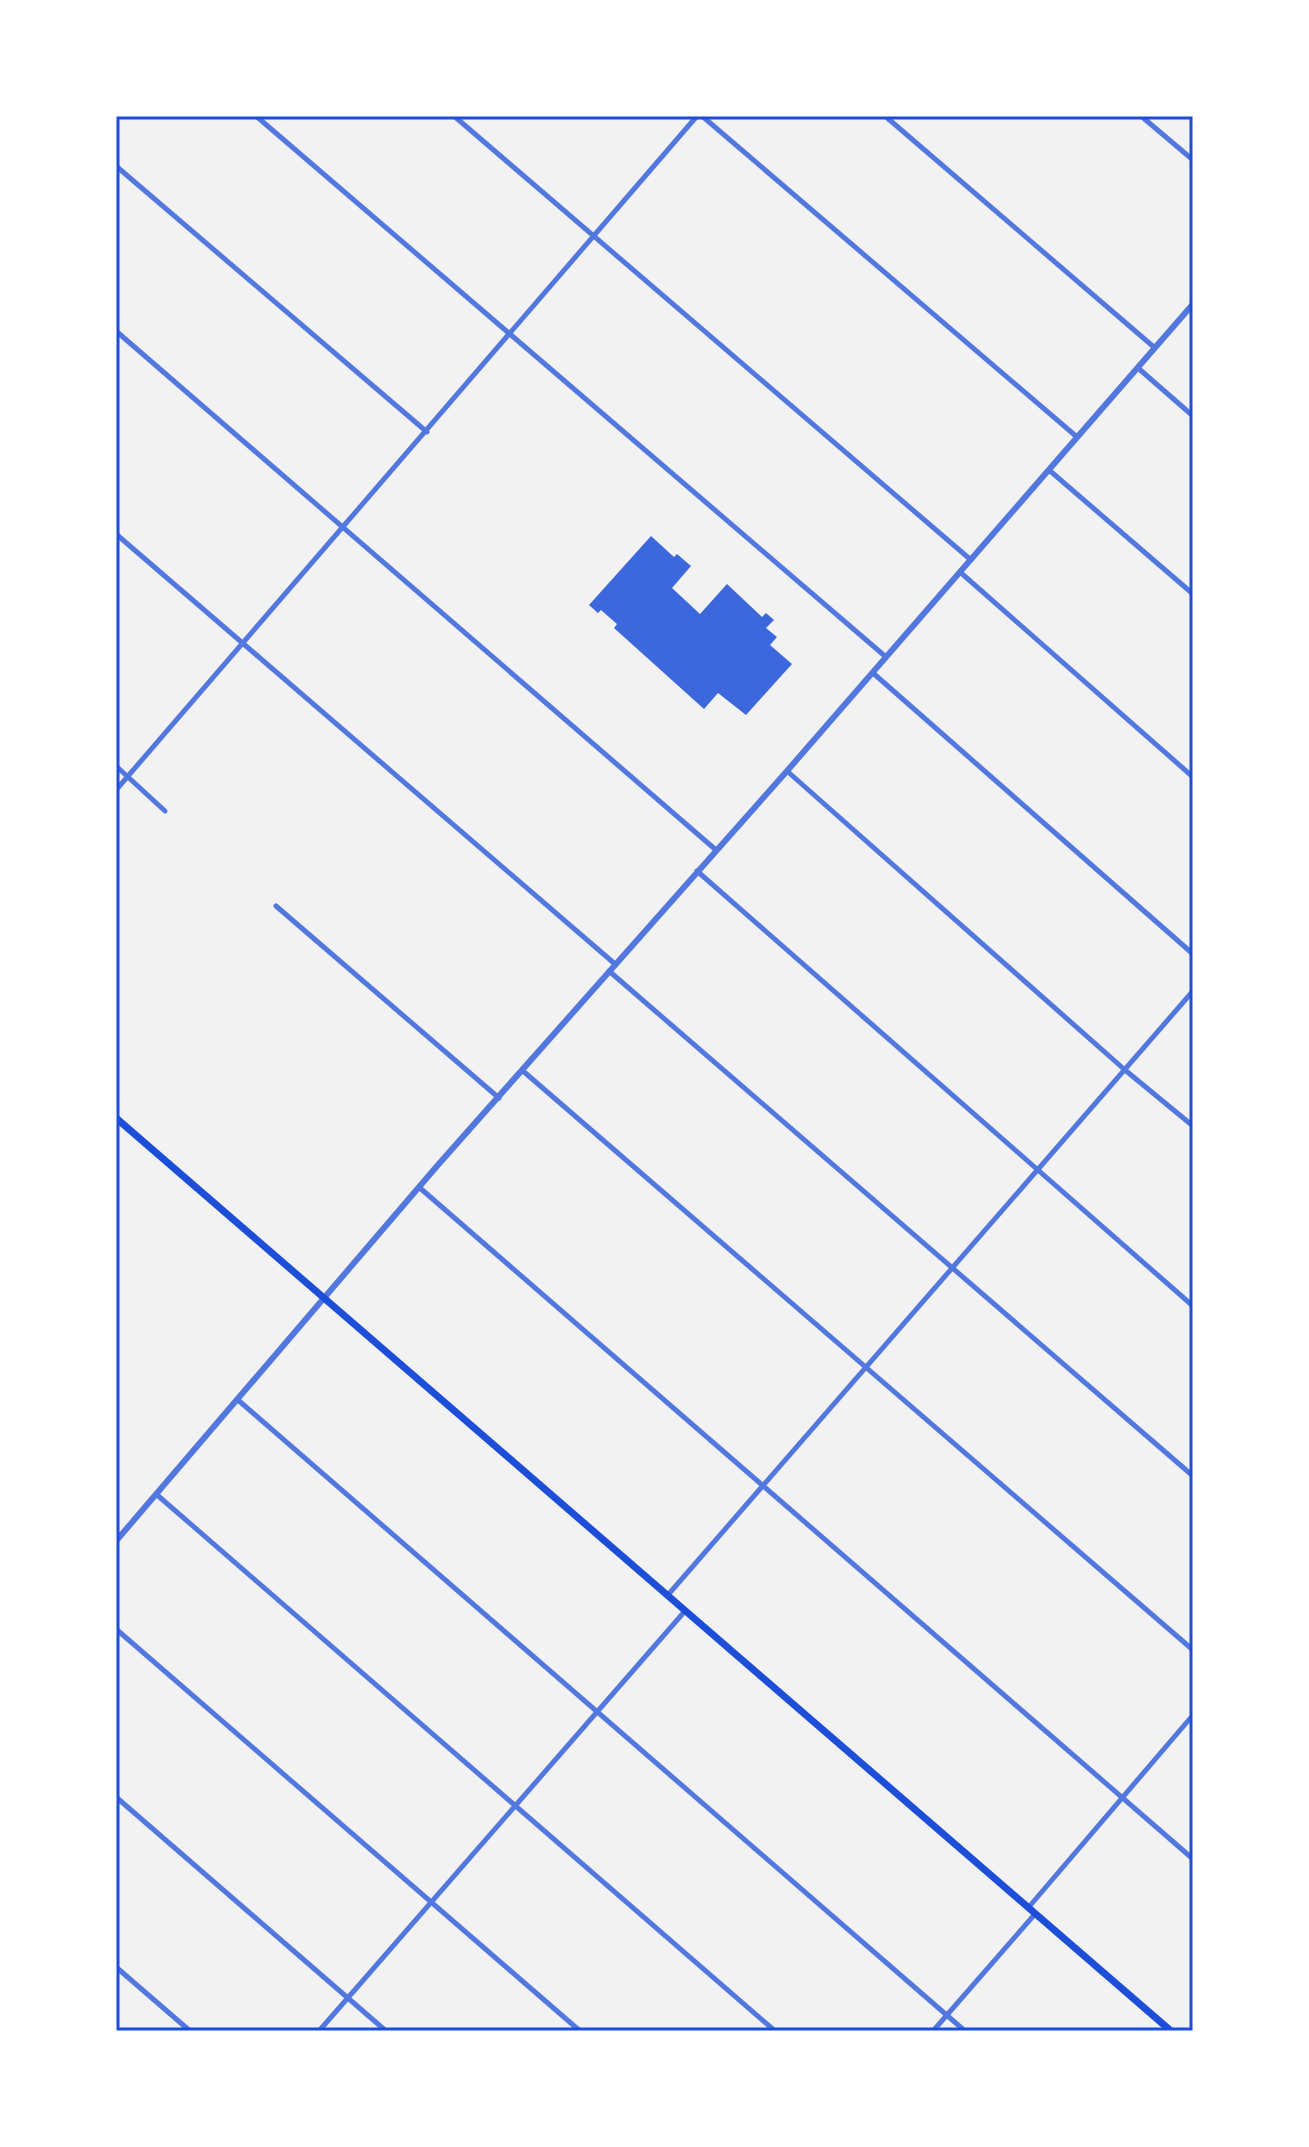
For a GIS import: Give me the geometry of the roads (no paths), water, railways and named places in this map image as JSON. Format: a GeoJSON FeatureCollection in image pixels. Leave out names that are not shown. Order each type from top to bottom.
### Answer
{"type":"FeatureCollection","features":[{"type":"Feature","properties":{"kind":"main road"},"geometry":{"type":"LineString","coordinates":[[116,1118],[1171,2031]]}},
{"type":"Feature","properties":{"kind":"street"},"geometry":{"type":"LineString","coordinates":[[256,116],[886,657]]}},
{"type":"Feature","properties":{"kind":"street"},"geometry":{"type":"LineString","coordinates":[[454,116],[971,560]]}},
{"type":"Feature","properties":{"kind":"street"},"geometry":{"type":"LineString","coordinates":[[116,790],[427,432],[593,235],[700,116],[1077,437]]}},
{"type":"Feature","properties":{"kind":"street"},"geometry":{"type":"LineString","coordinates":[[885,116],[1155,348]]}},
{"type":"Feature","properties":{"kind":"street"},"geometry":{"type":"LineString","coordinates":[[1141,116],[1193,160]]}},
{"type":"Feature","properties":{"kind":"street"},"geometry":{"type":"LineString","coordinates":[[116,166],[427,432]]}},
{"type":"Feature","properties":{"kind":"street"},"geometry":{"type":"LineString","coordinates":[[116,1541],[615,964],[1193,304]]}},
{"type":"Feature","properties":{"kind":"street"},"geometry":{"type":"LineString","coordinates":[[116,331],[716,850]]}},
{"type":"Feature","properties":{"kind":"street"},"geometry":{"type":"LineString","coordinates":[[1138,368],[1193,416]]}},
{"type":"Feature","properties":{"kind":"street"},"geometry":{"type":"LineString","coordinates":[[1049,470],[1193,594]]}},
{"type":"Feature","properties":{"kind":"street"},"geometry":{"type":"LineString","coordinates":[[116,534],[615,964]]}},
{"type":"Feature","properties":{"kind":"street"},"geometry":{"type":"LineString","coordinates":[[960,572],[1193,777]]}},
{"type":"Feature","properties":{"kind":"street"},"geometry":{"type":"LineString","coordinates":[[873,673],[1193,954]]}},
{"type":"Feature","properties":{"kind":"street"},"geometry":{"type":"LineString","coordinates":[[116,766],[165,811]]}},
{"type":"Feature","properties":{"kind":"street"},"geometry":{"type":"LineString","coordinates":[[787,771],[1125,1070],[1193,1126]]}},
{"type":"Feature","properties":{"kind":"street"},"geometry":{"type":"LineString","coordinates":[[697,871],[1193,1306]]}},
{"type":"Feature","properties":{"kind":"street"},"geometry":{"type":"LineString","coordinates":[[276,906],[499,1098]]}},
{"type":"Feature","properties":{"kind":"street"},"geometry":{"type":"LineString","coordinates":[[609,971],[1193,1476]]}},
{"type":"Feature","properties":{"kind":"street"},"geometry":{"type":"LineString","coordinates":[[667,1596],[1193,991]]}},
{"type":"Feature","properties":{"kind":"street"},"geometry":{"type":"LineString","coordinates":[[523,1071],[1193,1650]]}},
{"type":"Feature","properties":{"kind":"street"},"geometry":{"type":"LineString","coordinates":[[420,1188],[1193,1859]]}},
{"type":"Feature","properties":{"kind":"street"},"geometry":{"type":"LineString","coordinates":[[238,1400],[965,2031]]}},
{"type":"Feature","properties":{"kind":"street"},"geometry":{"type":"LineString","coordinates":[[156,1494],[775,2031]]}},
{"type":"Feature","properties":{"kind":"street"},"geometry":{"type":"LineString","coordinates":[[319,2031],[685,1611]]}},
{"type":"Feature","properties":{"kind":"street"},"geometry":{"type":"LineString","coordinates":[[116,1629],[580,2031]]}},
{"type":"Feature","properties":{"kind":"street"},"geometry":{"type":"LineString","coordinates":[[1028,1908],[1193,1715]]}},
{"type":"Feature","properties":{"kind":"street"},"geometry":{"type":"LineString","coordinates":[[116,1797],[386,2031]]}},
{"type":"Feature","properties":{"kind":"street"},"geometry":{"type":"LineString","coordinates":[[933,2031],[1035,1914]]}},
{"type":"Feature","properties":{"kind":"street"},"geometry":{"type":"LineString","coordinates":[[116,1967],[190,2031]]}}]}
